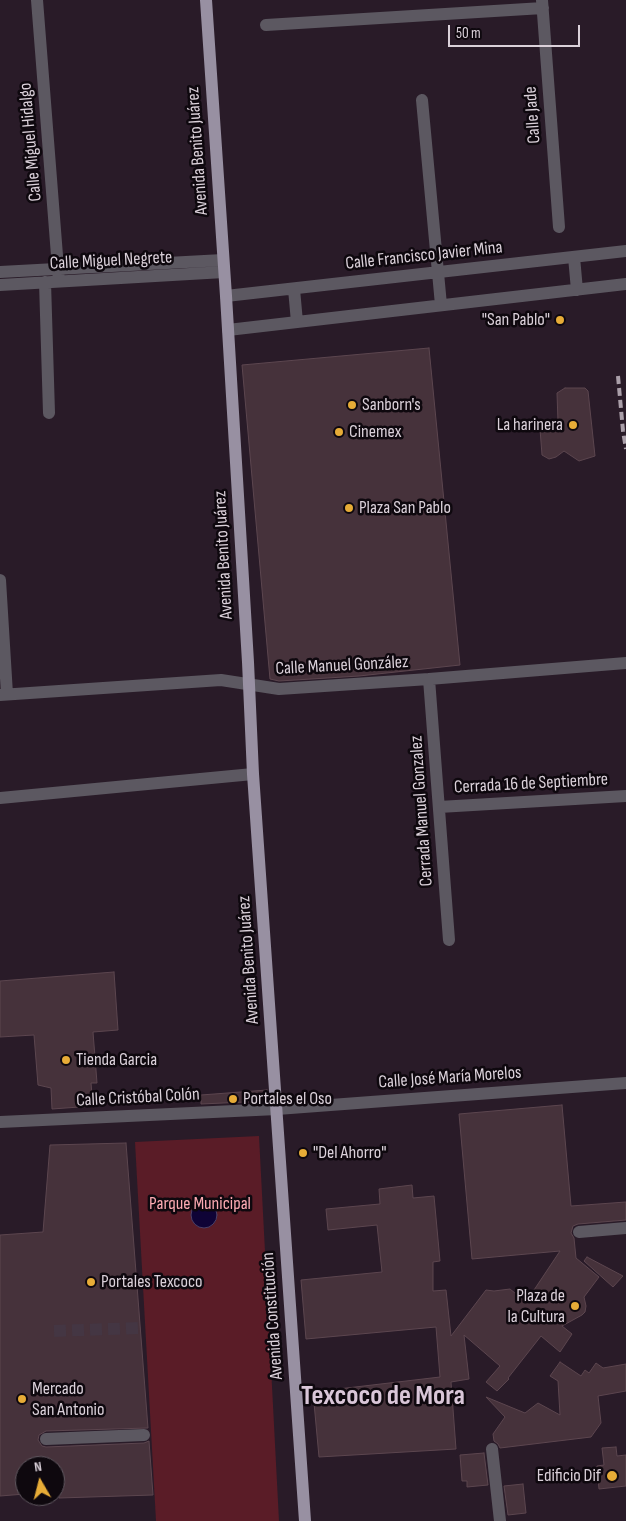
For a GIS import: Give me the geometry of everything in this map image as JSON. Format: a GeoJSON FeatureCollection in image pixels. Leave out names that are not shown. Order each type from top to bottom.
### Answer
{"type":"FeatureCollection","features":[{"type":"Feature","properties":{"kind":"main road","name":"Avenida Benito Juárez"},"geometry":{"type":"LineString","coordinates":[[206,0],[226,296],[253,774],[277,1109]]}},
{"type":"Feature","properties":{"kind":"main road","name":"Avenida Constitución"},"geometry":{"type":"LineString","coordinates":[[277,1109],[288,1295],[305,1521]]}},
{"type":"Feature","properties":{"kind":"street","name":"Calle Miguel Hidalgo"},"geometry":{"type":"LineString","coordinates":[[37,0],[59,275]]}},
{"type":"Feature","properties":{"kind":"street"},"geometry":{"type":"LineString","coordinates":[[266,25],[543,4]]}},
{"type":"Feature","properties":{"kind":"street","name":"Calle Jade"},"geometry":{"type":"LineString","coordinates":[[543,4],[559,227]]}},
{"type":"Feature","properties":{"kind":"street"},"geometry":{"type":"LineString","coordinates":[[422,100],[441,305]]}},
{"type":"Feature","properties":{"kind":"street","name":"Calle Francisco Javier Mina"},"geometry":{"type":"LineString","coordinates":[[226,296],[626,251]]}},
{"type":"Feature","properties":{"kind":"street"},"geometry":{"type":"LineString","coordinates":[[574,257],[577,290]]}},
{"type":"Feature","properties":{"kind":"street","name":"Calle Miguel Negrete"},"geometry":{"type":"LineString","coordinates":[[0,272],[59,275],[224,266]]}},
{"type":"Feature","properties":{"kind":"street","name":"Calle Miguel Negrete"},"geometry":{"type":"LineString","coordinates":[[0,285],[45,282],[59,275]]}},
{"type":"Feature","properties":{"kind":"street"},"geometry":{"type":"LineString","coordinates":[[45,282],[49,413]]}},
{"type":"Feature","properties":{"kind":"street"},"geometry":{"type":"LineString","coordinates":[[228,330],[626,284]]}},
{"type":"Feature","properties":{"kind":"street"},"geometry":{"type":"LineString","coordinates":[[294,289],[297,322]]}},
{"type":"Feature","properties":{"kind":"street"},"geometry":{"type":"LineString","coordinates":[[0,580],[4,695]]}},
{"type":"Feature","properties":{"kind":"street","name":"Calle Manuel González"},"geometry":{"type":"LineString","coordinates":[[4,695],[221,680],[279,689],[626,663]]}},
{"type":"Feature","properties":{"kind":"street","name":"Cerrada Manuel Gonzalez"},"geometry":{"type":"LineString","coordinates":[[429,679],[449,940]]}},
{"type":"Feature","properties":{"kind":"street"},"geometry":{"type":"LineString","coordinates":[[0,798],[253,774]]}},
{"type":"Feature","properties":{"kind":"street","name":"Cerrada 16 de Septiembre"},"geometry":{"type":"LineString","coordinates":[[439,808],[626,796]]}},
{"type":"Feature","properties":{"kind":"street","name":"Calle José María Morelos"},"geometry":{"type":"LineString","coordinates":[[277,1109],[626,1083]]}},
{"type":"Feature","properties":{"kind":"street","name":"Calle Cristóbal Colón"},"geometry":{"type":"LineString","coordinates":[[0,1122],[277,1109]]}},
{"type":"Feature","properties":{"kind":"street"},"geometry":{"type":"LineString","coordinates":[[579,1232],[626,1228]]}},
{"type":"Feature","properties":{"kind":"street"},"geometry":{"type":"LineString","coordinates":[[46,1438],[144,1436]]}},
{"type":"Feature","properties":{"kind":"street"},"geometry":{"type":"LineString","coordinates":[[492,1449],[500,1521]]}},
{"type":"Feature","properties":{"kind":"green space","name":"Parque Municipal"},"geometry":{"type":"Polygon","coordinates":[[[259,1136],[279,1521],[156,1521],[135,1142],[259,1136]]]}},
{"type":"Feature","properties":{"kind":"shaded area"},"geometry":{"type":"Polygon","coordinates":[[[204,1202],[213,1206],[217,1215],[213,1224],[204,1228],[195,1224],[191,1215],[195,1206],[204,1202]]]}},
{"type":"Feature","properties":{"kind":"building","name":"Plaza San Pablo"},"geometry":{"type":"Polygon","coordinates":[[[429,348],[460,665],[359,676],[279,681],[270,679],[242,365],[429,348]]]}},
{"type":"Feature","properties":{"kind":"building","name":"La harinera"},"geometry":{"type":"Polygon","coordinates":[[[565,388],[585,388],[588,391],[595,456],[579,461],[564,451],[556,457],[549,459],[542,455],[540,429],[553,427],[554,420],[558,422],[557,393],[565,388]]]}},
{"type":"Feature","properties":{"kind":"building","name":"Tienda Garcia"},"geometry":{"type":"Polygon","coordinates":[[[114,972],[118,1030],[93,1032],[97,1083],[91,1083],[93,1106],[52,1109],[51,1088],[38,1085],[34,1035],[0,1037],[0,981],[114,972]]]}},
{"type":"Feature","properties":{"kind":"building","name":"Portales el Oso"},"geometry":{"type":"Polygon","coordinates":[[[267,1090],[268,1101],[201,1104],[201,1095],[267,1090]]]}},
{"type":"Feature","properties":{"kind":"building"},"geometry":{"type":"Polygon","coordinates":[[[562,1105],[571,1206],[626,1202],[626,1220],[573,1226],[571,1233],[574,1238],[576,1258],[599,1277],[584,1297],[585,1312],[562,1326],[572,1334],[560,1352],[541,1336],[509,1379],[497,1391],[486,1382],[500,1366],[464,1335],[469,1379],[451,1382],[456,1449],[319,1457],[313,1392],[440,1377],[436,1327],[306,1339],[301,1280],[382,1272],[377,1225],[328,1230],[326,1209],[380,1204],[379,1189],[412,1185],[413,1198],[434,1196],[440,1261],[433,1262],[433,1291],[446,1290],[451,1336],[486,1290],[510,1289],[526,1302],[560,1251],[472,1259],[459,1114],[562,1105]]]}},
{"type":"Feature","properties":{"kind":"building","name":"Portales Texcoco"},"geometry":{"type":"Polygon","coordinates":[[[126,1143],[148,1428],[46,1431],[39,1435],[38,1440],[42,1446],[46,1447],[144,1443],[149,1441],[153,1495],[65,1498],[65,1456],[15,1456],[15,1495],[0,1496],[0,1235],[43,1232],[50,1145],[126,1143]]]}},
{"type":"Feature","properties":{"kind":"building"},"geometry":{"type":"Polygon","coordinates":[[[587,1257],[623,1276],[613,1287],[584,1261],[587,1257]]]}},
{"type":"Feature","properties":{"kind":"building"},"geometry":{"type":"Polygon","coordinates":[[[560,1362],[581,1376],[585,1370],[589,1373],[596,1363],[603,1368],[626,1364],[626,1391],[598,1396],[601,1423],[591,1437],[500,1448],[494,1441],[493,1434],[505,1417],[486,1397],[525,1413],[538,1403],[560,1415],[558,1381],[550,1376],[560,1362]]]}},
{"type":"Feature","properties":{"kind":"building","name":"Edificio Dif"},"geometry":{"type":"Polygon","coordinates":[[[616,1447],[617,1456],[626,1455],[626,1486],[599,1489],[597,1466],[604,1465],[602,1448],[616,1447]]]}},
{"type":"Feature","properties":{"kind":"building"},"geometry":{"type":"Polygon","coordinates":[[[484,1453],[488,1485],[467,1487],[467,1481],[462,1481],[460,1455],[484,1453]]]}},
{"type":"Feature","properties":{"kind":"building"},"geometry":{"type":"Polygon","coordinates":[[[523,1484],[526,1513],[508,1515],[504,1486],[523,1484]]]}},
{"type":"Feature","properties":{"kind":"tunnel"},"geometry":{"type":"LineString","coordinates":[[54,1331],[139,1328]]}},
{"type":"Feature","properties":{"kind":"railway"},"geometry":{"type":"LineString","coordinates":[[618,376],[626,449]]}},
{"type":"Feature","properties":{"kind":"place","name":"\"San Pablo\""},"geometry":{"type":"Point","coordinates":[560,320]}},
{"type":"Feature","properties":{"kind":"place","name":"Sanborn's"},"geometry":{"type":"Point","coordinates":[352,405]}},
{"type":"Feature","properties":{"kind":"place","name":"La harinera"},"geometry":{"type":"Point","coordinates":[573,425]}},
{"type":"Feature","properties":{"kind":"place","name":"Cinemex"},"geometry":{"type":"Point","coordinates":[339,432]}},
{"type":"Feature","properties":{"kind":"place","name":"Plaza San Pablo"},"geometry":{"type":"Point","coordinates":[349,508]}},
{"type":"Feature","properties":{"kind":"place","name":"Tienda Garcia"},"geometry":{"type":"Point","coordinates":[66,1060]}},
{"type":"Feature","properties":{"kind":"place","name":"Portales el Oso"},"geometry":{"type":"Point","coordinates":[233,1099]}},
{"type":"Feature","properties":{"kind":"place","name":"\"Del Ahorro\""},"geometry":{"type":"Point","coordinates":[303,1153]}},
{"type":"Feature","properties":{"kind":"place","name":"Portales Texcoco"},"geometry":{"type":"Point","coordinates":[91,1282]}},
{"type":"Feature","properties":{"kind":"place","name":"Plaza de la Cultura"},"geometry":{"type":"Point","coordinates":[575,1306]}},
{"type":"Feature","properties":{"kind":"place","name":"Mercado San Antonio"},"geometry":{"type":"Point","coordinates":[22,1399]}},
{"type":"Feature","properties":{"kind":"place","name":"Edificio Dif"},"geometry":{"type":"Point","coordinates":[612,1476]}},
{"type":"Feature","properties":{"kind":"district","name":"Texcoco de Mora"},"geometry":{"type":"Point","coordinates":[383,1397]}}]}
